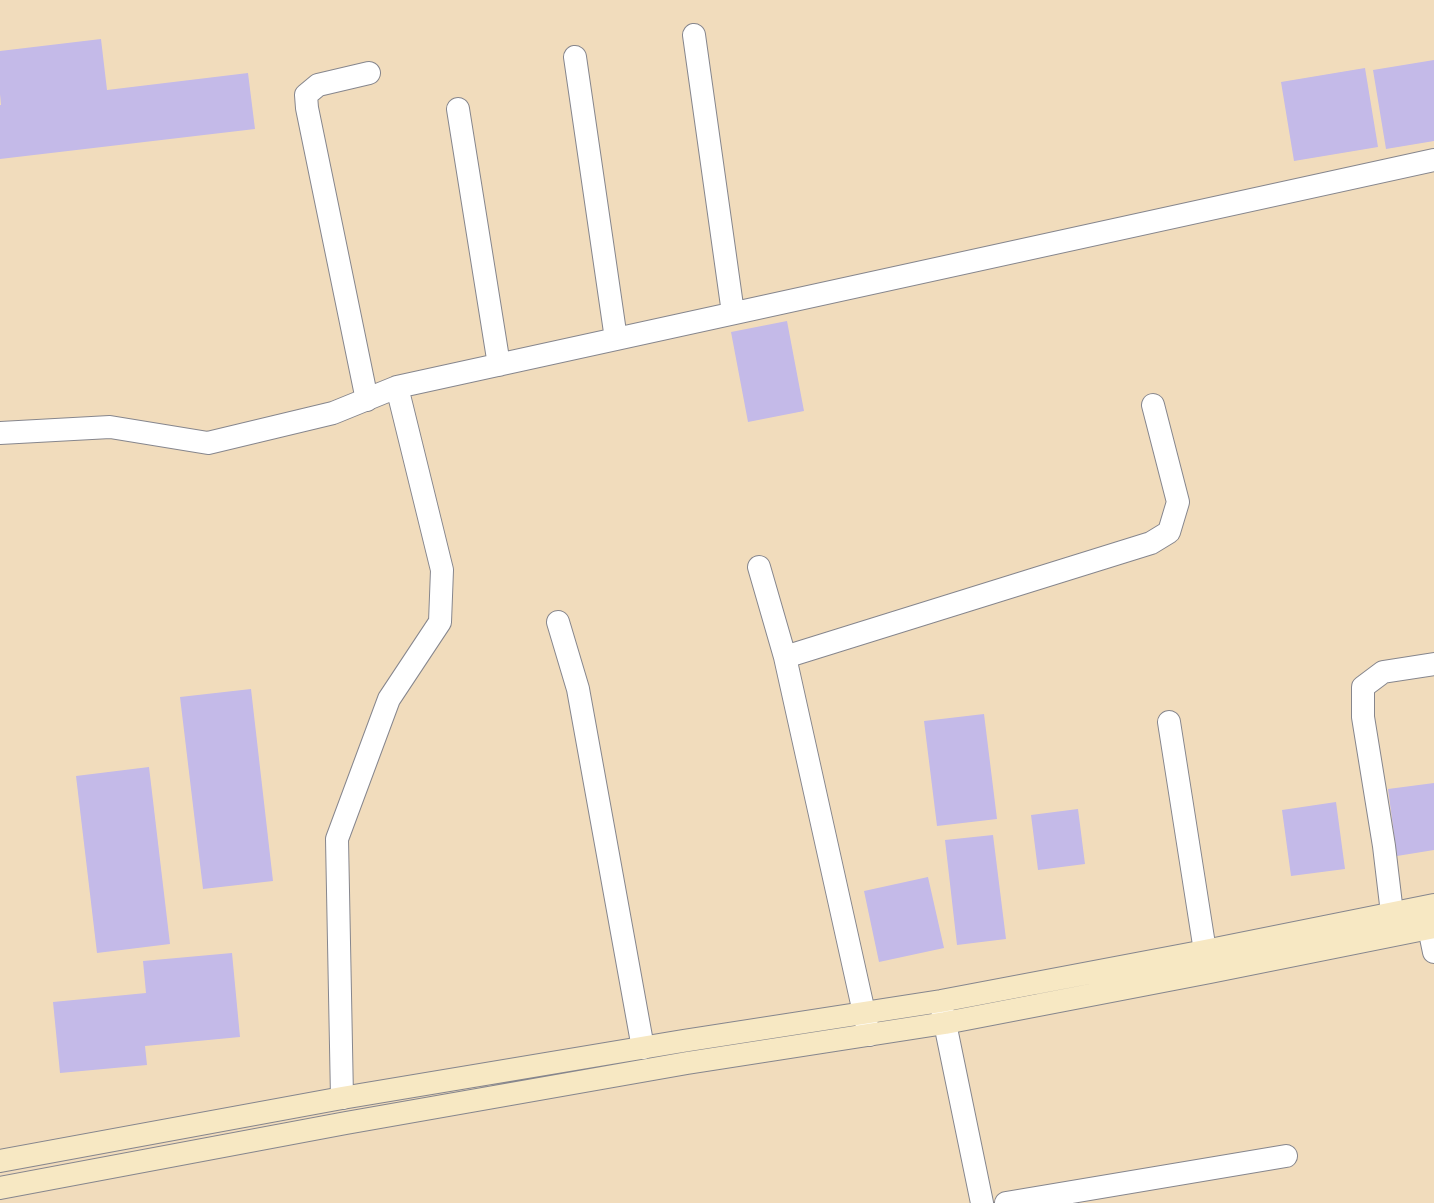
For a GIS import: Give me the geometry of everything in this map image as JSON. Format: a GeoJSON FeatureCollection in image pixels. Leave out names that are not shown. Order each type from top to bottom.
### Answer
{"type":"FeatureCollection","features":[{"type":"Feature","properties":{"kind":"main road"},"geometry":{"type":"LineString","coordinates":[[0,1161],[342,1098],[643,1048],[941,1001],[1206,951],[1434,905]]}},
{"type":"Feature","properties":{"kind":"main road"},"geometry":{"type":"LineString","coordinates":[[0,1188],[346,1123],[687,1063],[945,1023],[1431,928]]}},
{"type":"Feature","properties":{"kind":"main road"},"geometry":{"type":"LineString","coordinates":[[342,1098],[864,1013]]}},
{"type":"Feature","properties":{"kind":"main road"},"geometry":{"type":"LineString","coordinates":[[342,1098],[346,1123]]}},
{"type":"Feature","properties":{"kind":"street"},"geometry":{"type":"LineString","coordinates":[[694,34],[733,314]]}},
{"type":"Feature","properties":{"kind":"street"},"geometry":{"type":"LineString","coordinates":[[575,57],[616,339]]}},
{"type":"Feature","properties":{"kind":"street"},"geometry":{"type":"LineString","coordinates":[[367,400],[306,95],[318,85],[369,73]]}},
{"type":"Feature","properties":{"kind":"street"},"geometry":{"type":"LineString","coordinates":[[458,109],[499,365]]}},
{"type":"Feature","properties":{"kind":"street"},"geometry":{"type":"LineString","coordinates":[[0,433],[110,427],[208,442],[333,413],[397,388],[1434,160]]}},
{"type":"Feature","properties":{"kind":"street"},"geometry":{"type":"LineString","coordinates":[[342,1098],[337,839],[389,699],[440,622],[442,570],[397,388]]}},
{"type":"Feature","properties":{"kind":"street"},"geometry":{"type":"LineString","coordinates":[[785,657],[1151,543],[1169,532],[1178,502],[1153,405]]}},
{"type":"Feature","properties":{"kind":"street"},"geometry":{"type":"LineString","coordinates":[[759,567],[785,657],[869,1035]]}},
{"type":"Feature","properties":{"kind":"street"},"geometry":{"type":"LineString","coordinates":[[558,622],[578,690],[643,1048]]}},
{"type":"Feature","properties":{"kind":"street"},"geometry":{"type":"LineString","coordinates":[[1392,913],[1384,846],[1362,717],[1363,688],[1383,672],[1434,664]]}},
{"type":"Feature","properties":{"kind":"street"},"geometry":{"type":"LineString","coordinates":[[1170,722],[1206,951]]}},
{"type":"Feature","properties":{"kind":"street"},"geometry":{"type":"LineString","coordinates":[[1431,928],[1434,952]]}},
{"type":"Feature","properties":{"kind":"street"},"geometry":{"type":"LineString","coordinates":[[941,1001],[982,1203]]}},
{"type":"Feature","properties":{"kind":"street"},"geometry":{"type":"LineString","coordinates":[[1006,1203],[1286,1156]]}},
{"type":"Feature","properties":{"kind":"building"},"geometry":{"type":"Polygon","coordinates":[[[101,39],[107,90],[248,73],[255,129],[0,159],[0,51],[101,39]]]}},
{"type":"Feature","properties":{"kind":"building"},"geometry":{"type":"Polygon","coordinates":[[[1434,60],[1434,141],[1386,149],[1373,70],[1434,60]]]}},
{"type":"Feature","properties":{"kind":"building"},"geometry":{"type":"Polygon","coordinates":[[[1365,68],[1378,147],[1294,161],[1281,82],[1365,68]]]}},
{"type":"Feature","properties":{"kind":"building"},"geometry":{"type":"Polygon","coordinates":[[[787,321],[804,411],[748,422],[731,332],[787,321]]]}},
{"type":"Feature","properties":{"kind":"building"},"geometry":{"type":"Polygon","coordinates":[[[251,689],[273,881],[203,889],[180,697],[251,689]]]}},
{"type":"Feature","properties":{"kind":"building"},"geometry":{"type":"Polygon","coordinates":[[[984,714],[997,819],[937,826],[924,721],[984,714]]]}},
{"type":"Feature","properties":{"kind":"building"},"geometry":{"type":"Polygon","coordinates":[[[149,767],[170,944],[97,953],[76,776],[149,767]]]}},
{"type":"Feature","properties":{"kind":"building"},"geometry":{"type":"Polygon","coordinates":[[[1434,783],[1434,850],[1397,856],[1388,789],[1434,783]]]}},
{"type":"Feature","properties":{"kind":"building"},"geometry":{"type":"Polygon","coordinates":[[[1336,802],[1345,869],[1291,876],[1282,810],[1336,802]]]}},
{"type":"Feature","properties":{"kind":"building"},"geometry":{"type":"Polygon","coordinates":[[[1078,809],[1085,864],[1038,870],[1031,815],[1078,809]]]}},
{"type":"Feature","properties":{"kind":"building"},"geometry":{"type":"Polygon","coordinates":[[[993,835],[1006,939],[957,945],[945,840],[993,835]]]}},
{"type":"Feature","properties":{"kind":"building"},"geometry":{"type":"Polygon","coordinates":[[[928,877],[944,948],[879,962],[864,891],[928,877]]]}},
{"type":"Feature","properties":{"kind":"building"},"geometry":{"type":"Polygon","coordinates":[[[232,953],[240,1037],[145,1046],[147,1065],[60,1073],[53,1002],[146,993],[143,961],[232,953]]]}}]}
